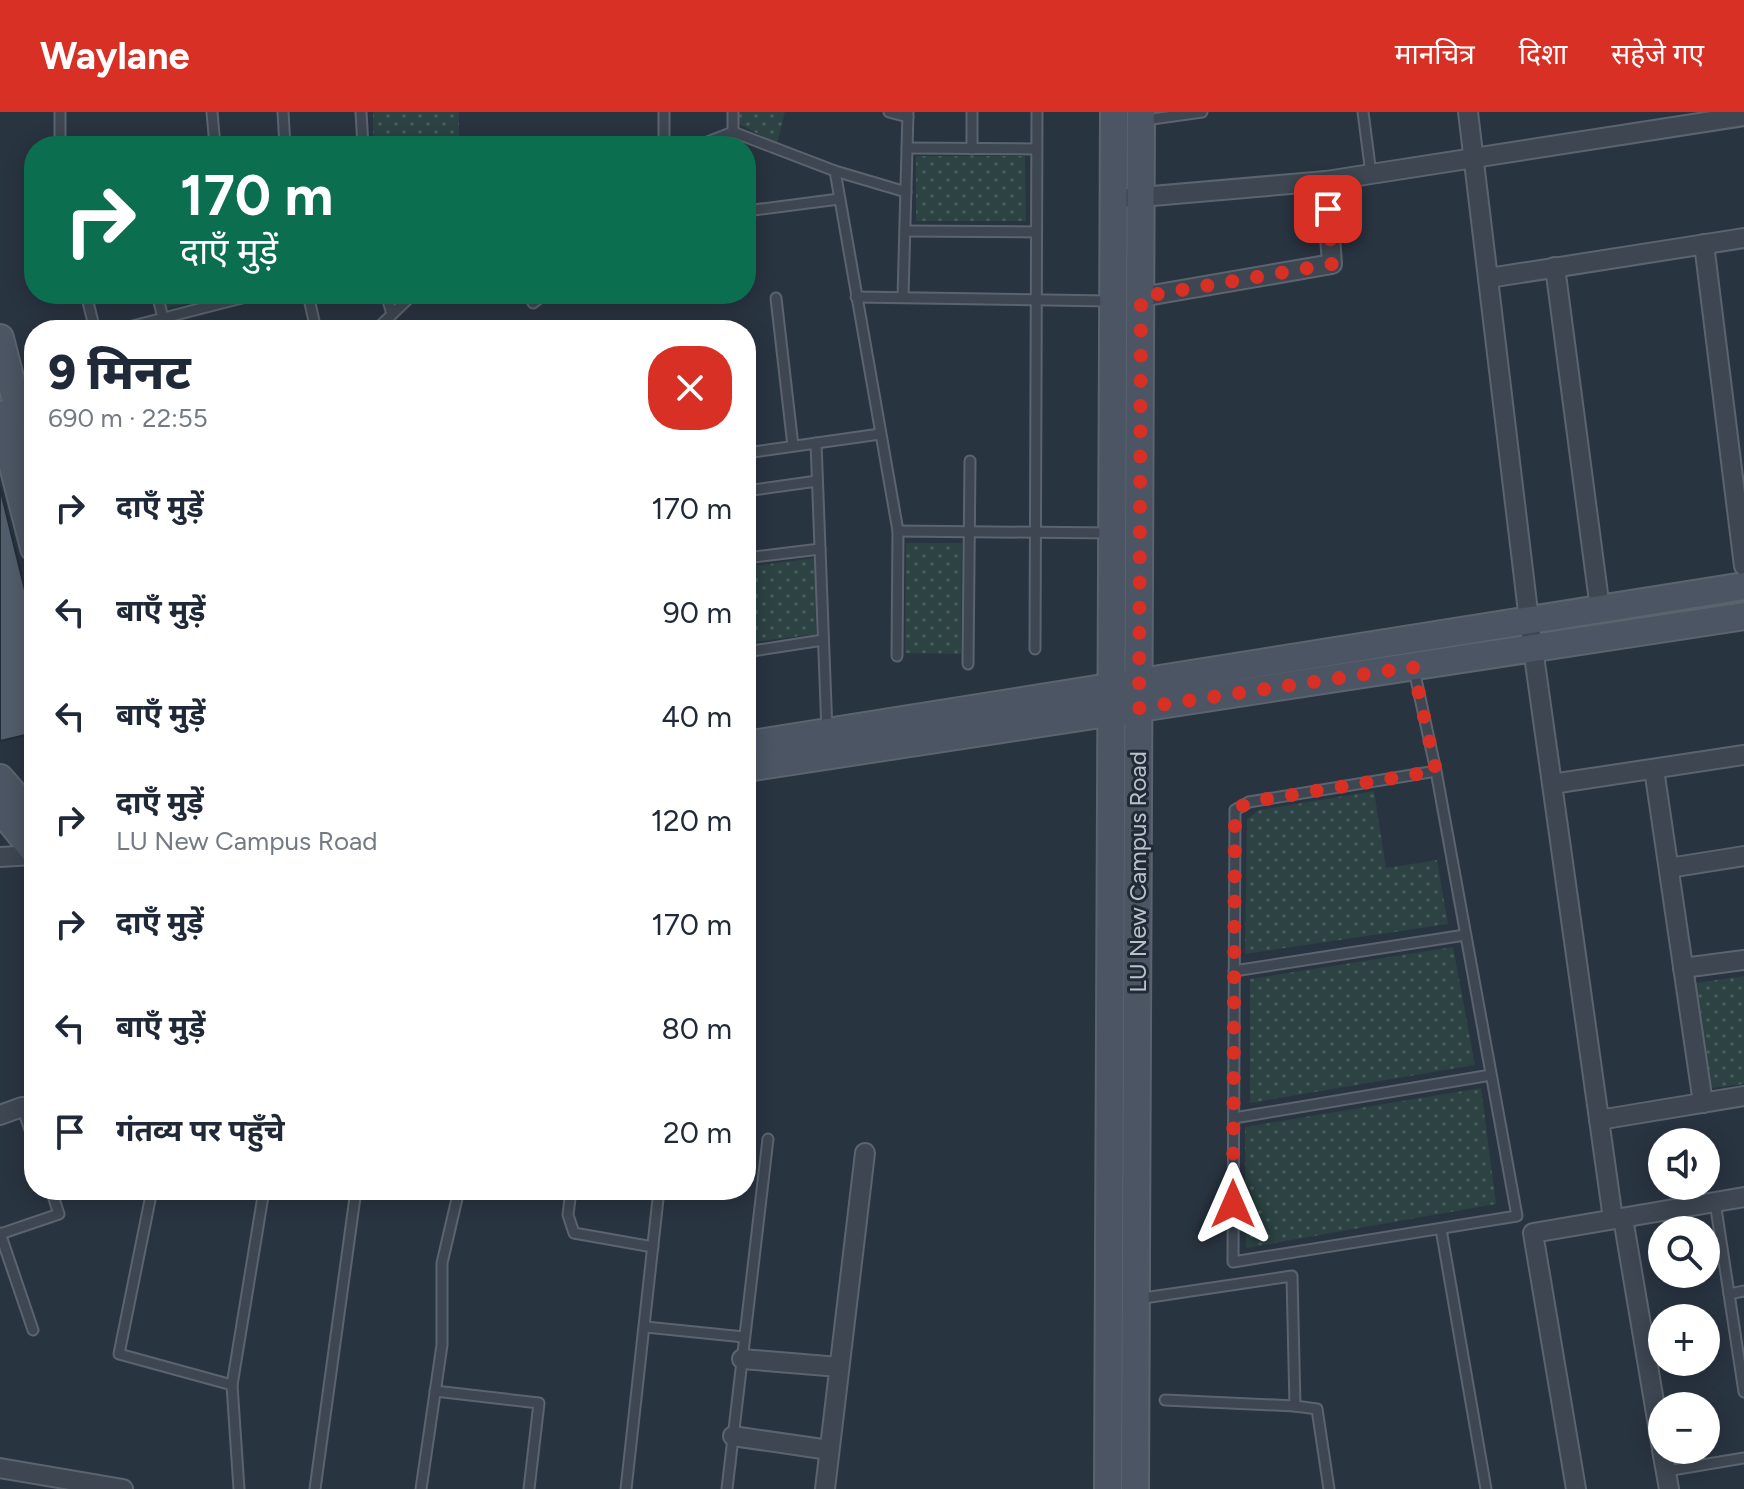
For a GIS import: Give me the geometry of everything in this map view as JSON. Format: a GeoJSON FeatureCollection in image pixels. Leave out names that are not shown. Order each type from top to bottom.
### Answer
{"type":"FeatureCollection","features":[{"type":"Feature","properties":{"kind":"street","name":"LU New Campus Road"},"geometry":{"type":"LineString","coordinates":[[1114,112],[1141,297],[1135,1489]]}},
{"type":"Feature","properties":{"kind":"street"},"geometry":{"type":"LineString","coordinates":[[1468,112],[1529,620],[1599,1120],[1651,1392]]}},
{"type":"Feature","properties":{"kind":"street","name":"LU New Campus Road"},"geometry":{"type":"LineString","coordinates":[[1108,1489],[1113,301],[1126,198],[1141,116]]}},
{"type":"Feature","properties":{"kind":"street"},"geometry":{"type":"LineString","coordinates":[[1126,198],[1326,181],[1744,116]]}},
{"type":"Feature","properties":{"kind":"street"},"geometry":{"type":"LineString","coordinates":[[1141,297],[1332,264],[1326,181]]}},
{"type":"Feature","properties":{"kind":"street"},"geometry":{"type":"LineString","coordinates":[[1489,278],[1744,238]]}},
{"type":"Feature","properties":{"kind":"street"},"geometry":{"type":"LineString","coordinates":[[1704,244],[1744,566]]}},
{"type":"Feature","properties":{"kind":"street"},"geometry":{"type":"LineString","coordinates":[[1555,267],[1600,609]]}},
{"type":"Feature","properties":{"kind":"street"},"geometry":{"type":"LineString","coordinates":[[0,338],[19,421],[24,463]]}},
{"type":"Feature","properties":{"kind":"street"},"geometry":{"type":"LineString","coordinates":[[756,765],[827,744],[1139,695],[1529,620],[1744,586]]}},
{"type":"Feature","properties":{"kind":"street"},"geometry":{"type":"LineString","coordinates":[[1139,695],[1413,667],[1744,616]]}},
{"type":"Feature","properties":{"kind":"street"},"geometry":{"type":"LineString","coordinates":[[756,745],[827,744]]}},
{"type":"Feature","properties":{"kind":"street"},"geometry":{"type":"LineString","coordinates":[[1552,784],[1744,755]]}},
{"type":"Feature","properties":{"kind":"street"},"geometry":{"type":"LineString","coordinates":[[1654,769],[1703,1103]]}},
{"type":"Feature","properties":{"kind":"street"},"geometry":{"type":"LineString","coordinates":[[0,778],[24,806]]}},
{"type":"Feature","properties":{"kind":"street"},"geometry":{"type":"LineString","coordinates":[[0,809],[24,840]]}},
{"type":"Feature","properties":{"kind":"street"},"geometry":{"type":"LineString","coordinates":[[0,857],[24,854]]}},
{"type":"Feature","properties":{"kind":"street"},"geometry":{"type":"LineString","coordinates":[[1669,868],[1744,856]]}},
{"type":"Feature","properties":{"kind":"street"},"geometry":{"type":"LineString","coordinates":[[1683,968],[1744,960]]}},
{"type":"Feature","properties":{"kind":"street"},"geometry":{"type":"LineString","coordinates":[[1599,1120],[1744,1096]]}},
{"type":"Feature","properties":{"kind":"street"},"geometry":{"type":"LineString","coordinates":[[0,1115],[22,1107]]}},
{"type":"Feature","properties":{"kind":"street"},"geometry":{"type":"LineString","coordinates":[[825,1489],[865,1153]]}},
{"type":"Feature","properties":{"kind":"street"},"geometry":{"type":"LineString","coordinates":[[1576,1489],[1533,1233],[1744,1197]]}},
{"type":"Feature","properties":{"kind":"street"},"geometry":{"type":"LineString","coordinates":[[742,1359],[839,1367]]}},
{"type":"Feature","properties":{"kind":"street"},"geometry":{"type":"LineString","coordinates":[[733,1436],[829,1450]]}},
{"type":"Feature","properties":{"kind":"street"},"geometry":{"type":"LineString","coordinates":[[0,1468],[123,1489]]}},
{"type":"Feature","properties":{"kind":"lane"},"geometry":{"type":"LineString","coordinates":[[60,112],[60,136]]}},
{"type":"Feature","properties":{"kind":"lane"},"geometry":{"type":"LineString","coordinates":[[212,112],[214,136]]}},
{"type":"Feature","properties":{"kind":"lane"},"geometry":{"type":"LineString","coordinates":[[283,112],[284,136]]}},
{"type":"Feature","properties":{"kind":"lane"},"geometry":{"type":"LineString","coordinates":[[361,112],[362,136]]}},
{"type":"Feature","properties":{"kind":"lane"},"geometry":{"type":"LineString","coordinates":[[664,112],[664,136]]}},
{"type":"Feature","properties":{"kind":"lane"},"geometry":{"type":"LineString","coordinates":[[733,112],[733,132]]}},
{"type":"Feature","properties":{"kind":"lane"},"geometry":{"type":"LineString","coordinates":[[889,112],[908,115],[903,297]]}},
{"type":"Feature","properties":{"kind":"lane"},"geometry":{"type":"LineString","coordinates":[[972,112],[972,149]]}},
{"type":"Feature","properties":{"kind":"lane"},"geometry":{"type":"LineString","coordinates":[[1035,649],[1037,112]]}},
{"type":"Feature","properties":{"kind":"lane"},"geometry":{"type":"LineString","coordinates":[[1141,116],[1202,112]]}},
{"type":"Feature","properties":{"kind":"lane"},"geometry":{"type":"LineString","coordinates":[[1363,112],[1371,174]]}},
{"type":"Feature","properties":{"kind":"lane"},"geometry":{"type":"LineString","coordinates":[[725,136],[733,132],[743,136]]}},
{"type":"Feature","properties":{"kind":"lane"},"geometry":{"type":"LineString","coordinates":[[756,141],[835,171],[906,192]]}},
{"type":"Feature","properties":{"kind":"lane"},"geometry":{"type":"LineString","coordinates":[[907,148],[1036,149]]}},
{"type":"Feature","properties":{"kind":"lane"},"geometry":{"type":"LineString","coordinates":[[835,171],[898,531],[897,656]]}},
{"type":"Feature","properties":{"kind":"lane"},"geometry":{"type":"LineString","coordinates":[[756,210],[839,199]]}},
{"type":"Feature","properties":{"kind":"lane"},"geometry":{"type":"LineString","coordinates":[[905,231],[1036,232]]}},
{"type":"Feature","properties":{"kind":"lane"},"geometry":{"type":"LineString","coordinates":[[856,297],[1113,301]]}},
{"type":"Feature","properties":{"kind":"lane"},"geometry":{"type":"LineString","coordinates":[[776,298],[793,446]]}},
{"type":"Feature","properties":{"kind":"lane"},"geometry":{"type":"LineString","coordinates":[[160,304],[163,318]]}},
{"type":"Feature","properties":{"kind":"lane"},"geometry":{"type":"LineString","coordinates":[[155,320],[210,304]]}},
{"type":"Feature","properties":{"kind":"lane"},"geometry":{"type":"LineString","coordinates":[[389,304],[392,314]]}},
{"type":"Feature","properties":{"kind":"lane"},"geometry":{"type":"LineString","coordinates":[[386,320],[402,304]]}},
{"type":"Feature","properties":{"kind":"lane"},"geometry":{"type":"LineString","coordinates":[[756,452],[880,434]]}},
{"type":"Feature","properties":{"kind":"lane"},"geometry":{"type":"LineString","coordinates":[[816,443],[827,744]]}},
{"type":"Feature","properties":{"kind":"lane"},"geometry":{"type":"LineString","coordinates":[[968,664],[970,461]]}},
{"type":"Feature","properties":{"kind":"lane"},"geometry":{"type":"LineString","coordinates":[[756,490],[817,481]]}},
{"type":"Feature","properties":{"kind":"lane"},"geometry":{"type":"LineString","coordinates":[[898,531],[1140,534]]}},
{"type":"Feature","properties":{"kind":"lane"},"geometry":{"type":"LineString","coordinates":[[756,557],[820,549]]}},
{"type":"Feature","properties":{"kind":"lane"},"geometry":{"type":"LineString","coordinates":[[756,650],[823,640]]}},
{"type":"Feature","properties":{"kind":"lane"},"geometry":{"type":"LineString","coordinates":[[1413,667],[1436,771],[1517,1216],[1233,1262],[1235,810],[1249,802],[1436,771]]}},
{"type":"Feature","properties":{"kind":"lane"},"geometry":{"type":"LineString","coordinates":[[1234,971],[1465,935]]}},
{"type":"Feature","properties":{"kind":"lane"},"geometry":{"type":"LineString","coordinates":[[1234,1118],[1491,1075]]}},
{"type":"Feature","properties":{"kind":"lane"},"geometry":{"type":"LineString","coordinates":[[22,1107],[24,1113]]}},
{"type":"Feature","properties":{"kind":"lane"},"geometry":{"type":"LineString","coordinates":[[727,1489],[768,1139]]}},
{"type":"Feature","properties":{"kind":"lane"},"geometry":{"type":"LineString","coordinates":[[33,1330],[0,1234],[59,1214],[54,1200]]}},
{"type":"Feature","properties":{"kind":"lane"},"geometry":{"type":"LineString","coordinates":[[150,1200],[119,1354],[232,1385]]}},
{"type":"Feature","properties":{"kind":"lane"},"geometry":{"type":"LineString","coordinates":[[239,1489],[232,1385],[262,1200]]}},
{"type":"Feature","properties":{"kind":"lane"},"geometry":{"type":"LineString","coordinates":[[315,1489],[355,1200]]}},
{"type":"Feature","properties":{"kind":"lane"},"geometry":{"type":"LineString","coordinates":[[421,1489],[442,1345],[442,1263],[457,1200]]}},
{"type":"Feature","properties":{"kind":"lane"},"geometry":{"type":"LineString","coordinates":[[570,1200],[568,1215],[574,1233],[653,1247]]}},
{"type":"Feature","properties":{"kind":"lane"},"geometry":{"type":"LineString","coordinates":[[626,1489],[658,1200]]}},
{"type":"Feature","properties":{"kind":"lane"},"geometry":{"type":"LineString","coordinates":[[1715,1202],[1744,1392]]}},
{"type":"Feature","properties":{"kind":"lane"},"geometry":{"type":"LineString","coordinates":[[1441,1229],[1486,1489]]}},
{"type":"Feature","properties":{"kind":"lane"},"geometry":{"type":"LineString","coordinates":[[1109,1301],[1292,1276],[1295,1406]]}},
{"type":"Feature","properties":{"kind":"lane"},"geometry":{"type":"LineString","coordinates":[[1729,1294],[1744,1291]]}},
{"type":"Feature","properties":{"kind":"lane"},"geometry":{"type":"LineString","coordinates":[[646,1327],[744,1337]]}},
{"type":"Feature","properties":{"kind":"lane"},"geometry":{"type":"LineString","coordinates":[[435,1391],[539,1403],[529,1489]]}},
{"type":"Feature","properties":{"kind":"lane"},"geometry":{"type":"LineString","coordinates":[[1165,1400],[1317,1409],[1329,1489]]}},
{"type":"Feature","properties":{"kind":"lane"},"geometry":{"type":"LineString","coordinates":[[1667,1480],[1744,1458]]}},
{"type":"Feature","properties":{"kind":"green space"},"geometry":{"type":"Polygon","coordinates":[[[373,112],[459,112],[459,136],[373,136],[373,112]]]}},
{"type":"Feature","properties":{"kind":"green space"},"geometry":{"type":"Polygon","coordinates":[[[739,112],[785,112],[777,144],[739,124],[739,112]]]}},
{"type":"Feature","properties":{"kind":"green space"},"geometry":{"type":"Polygon","coordinates":[[[916,156],[1025,156],[1026,221],[916,221],[916,156]]]}},
{"type":"Feature","properties":{"kind":"green space"},"geometry":{"type":"Polygon","coordinates":[[[906,543],[962,543],[961,654],[905,653],[906,543]]]}},
{"type":"Feature","properties":{"kind":"green space"},"geometry":{"type":"Polygon","coordinates":[[[815,558],[816,634],[756,642],[756,566],[815,558]]]}},
{"type":"Feature","properties":{"kind":"green space"},"geometry":{"type":"Polygon","coordinates":[[[1374,791],[1386,868],[1437,860],[1448,924],[1245,954],[1247,819],[1259,810],[1374,791]]]}},
{"type":"Feature","properties":{"kind":"green space"},"geometry":{"type":"Polygon","coordinates":[[[1453,947],[1475,1065],[1250,1103],[1250,979],[1453,947]]]}},
{"type":"Feature","properties":{"kind":"green space"},"geometry":{"type":"Polygon","coordinates":[[[1744,976],[1744,1084],[1712,1088],[1696,983],[1744,976]]]}},
{"type":"Feature","properties":{"kind":"green space"},"geometry":{"type":"Polygon","coordinates":[[[1481,1088],[1496,1204],[1246,1248],[1245,1127],[1481,1088]]]}},
{"type":"Feature","properties":{"kind":"building"},"geometry":{"type":"Polygon","coordinates":[[[0,488],[24,586],[24,735],[0,741],[0,488]]]}},
{"type":"Feature","properties":{"kind":"route"},"geometry":{"type":"LineString","coordinates":[[1233,1204],[1235,810],[1249,802],[1436,771],[1413,667],[1139,708],[1141,297],[1332,264],[1328,209]]}}]}
